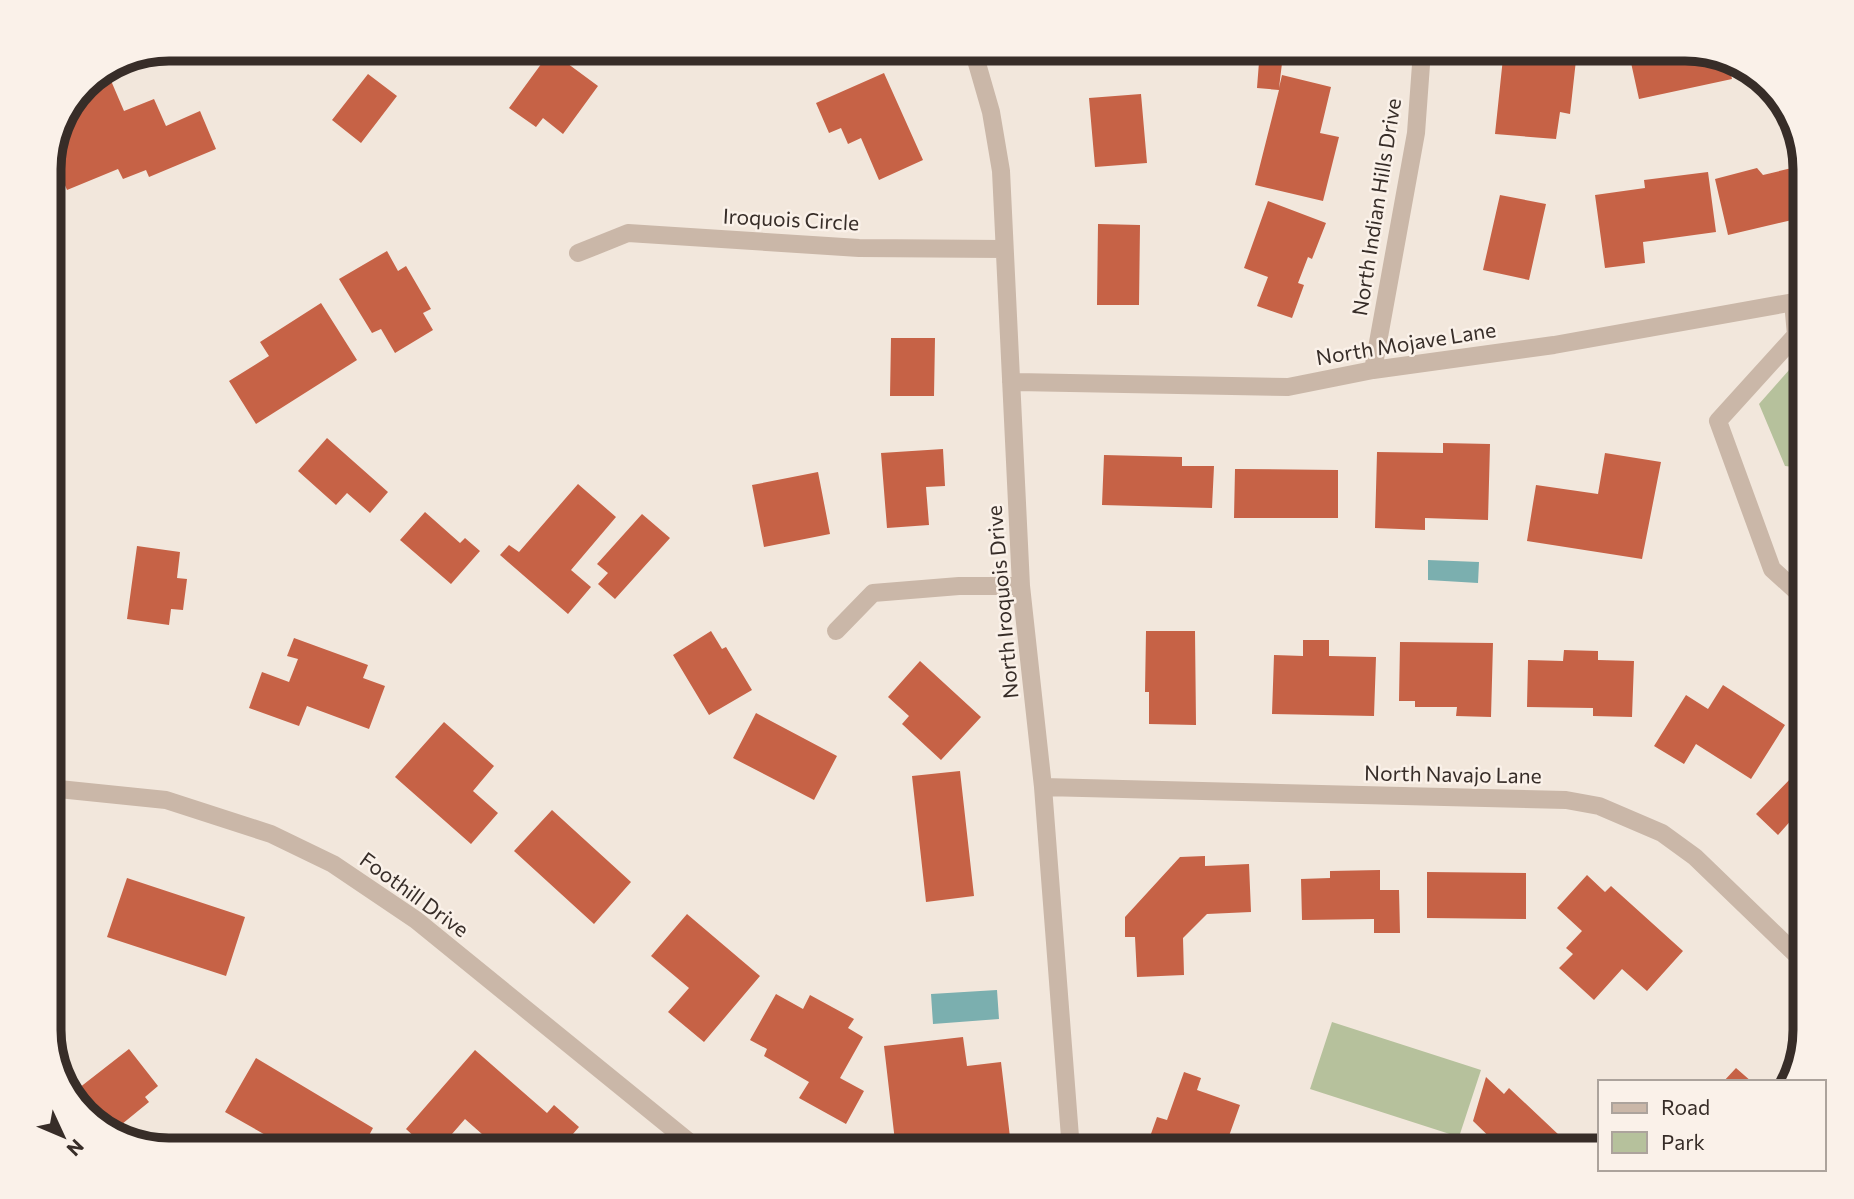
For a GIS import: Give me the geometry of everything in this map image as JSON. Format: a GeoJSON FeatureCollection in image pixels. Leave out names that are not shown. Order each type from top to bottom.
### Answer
{"type":"FeatureCollection","features":[{"type":"Feature","properties":{"kind":"street","name":"North Iroquois Drive"},"geometry":{"type":"LineString","coordinates":[[976,61],[991,112],[1000,171],[1021,586],[1043,788],[1070,1138]]}},
{"type":"Feature","properties":{"kind":"street","name":"North Indian Hills Drive"},"geometry":{"type":"LineString","coordinates":[[1373,370],[1416,132],[1421,61]]}},
{"type":"Feature","properties":{"kind":"street","name":"Iroquois Circle"},"geometry":{"type":"LineString","coordinates":[[578,253],[628,233],[859,248],[1004,249]]}},
{"type":"Feature","properties":{"kind":"street","name":"North Mojave Lane"},"geometry":{"type":"LineString","coordinates":[[1011,382],[1288,387],[1373,370],[1554,345],[1793,302]]}},
{"type":"Feature","properties":{"kind":"street"},"geometry":{"type":"LineString","coordinates":[[1793,338],[1718,421],[1772,569],[1793,588]]}},
{"type":"Feature","properties":{"kind":"street"},"geometry":{"type":"LineString","coordinates":[[836,631],[873,593],[959,586],[1021,586]]}},
{"type":"Feature","properties":{"kind":"street","name":"North Navajo Lane"},"geometry":{"type":"LineString","coordinates":[[1043,788],[1566,800],[1599,806],[1662,833],[1695,857],[1793,951]]}},
{"type":"Feature","properties":{"kind":"street","name":"Foothill Drive"},"geometry":{"type":"LineString","coordinates":[[61,789],[166,800],[271,834],[332,864],[416,920],[684,1138]]}},
{"type":"Feature","properties":{"kind":"green space"},"geometry":{"type":"Polygon","coordinates":[[[1793,366],[1793,467],[1785,466],[1759,404],[1793,366]]]}},
{"type":"Feature","properties":{"kind":"green space"},"geometry":{"type":"Polygon","coordinates":[[[1332,1022],[1481,1070],[1459,1137],[1310,1089],[1332,1022]]]}},
{"type":"Feature","properties":{"kind":"water"},"geometry":{"type":"Polygon","coordinates":[[[1428,560],[1479,562],[1478,583],[1428,580],[1428,560]]]}},
{"type":"Feature","properties":{"kind":"water"},"geometry":{"type":"Polygon","coordinates":[[[997,990],[999,1019],[933,1024],[931,994],[997,990]]]}},
{"type":"Feature","properties":{"kind":"building"},"geometry":{"type":"Polygon","coordinates":[[[543,61],[564,61],[598,86],[563,134],[543,118],[536,127],[509,108],[543,61]]]}},
{"type":"Feature","properties":{"kind":"building"},"geometry":{"type":"Polygon","coordinates":[[[1251,61],[1282,61],[1279,88],[1282,75],[1331,87],[1320,133],[1339,137],[1323,201],[1255,185],[1279,90],[1257,88],[1259,62],[1251,61]]]}},
{"type":"Feature","properties":{"kind":"building"},"geometry":{"type":"Polygon","coordinates":[[[1503,61],[1576,61],[1570,114],[1560,112],[1556,139],[1495,134],[1503,61]]]}},
{"type":"Feature","properties":{"kind":"building"},"geometry":{"type":"Polygon","coordinates":[[[1631,61],[1699,62],[1730,71],[1732,79],[1639,99],[1631,61]]]}},
{"type":"Feature","properties":{"kind":"building"},"geometry":{"type":"Polygon","coordinates":[[[884,73],[923,160],[879,180],[861,138],[848,144],[841,128],[829,133],[816,103],[884,73]]]}},
{"type":"Feature","properties":{"kind":"building"},"geometry":{"type":"Polygon","coordinates":[[[368,74],[397,96],[361,143],[332,120],[368,74]]]}},
{"type":"Feature","properties":{"kind":"building"},"geometry":{"type":"Polygon","coordinates":[[[110,79],[124,111],[154,99],[166,126],[200,111],[216,149],[149,177],[146,170],[123,179],[118,169],[67,190],[61,176],[61,162],[72,121],[83,103],[110,79]]]}},
{"type":"Feature","properties":{"kind":"building"},"geometry":{"type":"Polygon","coordinates":[[[1141,94],[1147,163],[1095,167],[1089,98],[1141,94]]]}},
{"type":"Feature","properties":{"kind":"building"},"geometry":{"type":"Polygon","coordinates":[[[1757,168],[1763,175],[1793,168],[1793,220],[1728,235],[1715,179],[1757,168]]]}},
{"type":"Feature","properties":{"kind":"building"},"geometry":{"type":"Polygon","coordinates":[[[1708,172],[1716,232],[1643,242],[1645,263],[1605,268],[1595,195],[1645,188],[1644,180],[1708,172]]]}},
{"type":"Feature","properties":{"kind":"building"},"geometry":{"type":"Polygon","coordinates":[[[1500,195],[1546,204],[1529,280],[1483,270],[1500,195]]]}},
{"type":"Feature","properties":{"kind":"building"},"geometry":{"type":"Polygon","coordinates":[[[1268,201],[1326,223],[1312,259],[1308,257],[1298,283],[1304,285],[1292,318],[1257,306],[1268,277],[1244,268],[1268,201]]]}},
{"type":"Feature","properties":{"kind":"building"},"geometry":{"type":"Polygon","coordinates":[[[1098,224],[1140,225],[1139,305],[1097,305],[1098,224]]]}},
{"type":"Feature","properties":{"kind":"building"},"geometry":{"type":"Polygon","coordinates":[[[387,251],[398,271],[406,266],[431,309],[423,313],[433,330],[395,353],[381,329],[372,333],[339,279],[387,251]]]}},
{"type":"Feature","properties":{"kind":"building"},"geometry":{"type":"Polygon","coordinates":[[[321,303],[357,360],[256,424],[229,381],[269,356],[260,342],[321,303]]]}},
{"type":"Feature","properties":{"kind":"building"},"geometry":{"type":"Polygon","coordinates":[[[891,338],[935,338],[934,396],[890,396],[891,338]]]}},
{"type":"Feature","properties":{"kind":"building"},"geometry":{"type":"Polygon","coordinates":[[[327,438],[388,492],[370,513],[347,493],[336,505],[298,471],[327,438]]]}},
{"type":"Feature","properties":{"kind":"building"},"geometry":{"type":"Polygon","coordinates":[[[1443,443],[1490,444],[1488,520],[1425,518],[1425,530],[1375,528],[1377,452],[1443,453],[1443,443]]]}},
{"type":"Feature","properties":{"kind":"building"},"geometry":{"type":"Polygon","coordinates":[[[943,449],[945,486],[926,487],[929,525],[887,528],[881,453],[943,449]]]}},
{"type":"Feature","properties":{"kind":"building"},"geometry":{"type":"Polygon","coordinates":[[[1605,453],[1661,462],[1642,559],[1527,541],[1536,485],[1598,494],[1605,453]]]}},
{"type":"Feature","properties":{"kind":"building"},"geometry":{"type":"Polygon","coordinates":[[[1104,455],[1182,457],[1182,466],[1214,466],[1212,508],[1102,505],[1104,455]]]}},
{"type":"Feature","properties":{"kind":"building"},"geometry":{"type":"Polygon","coordinates":[[[1235,469],[1338,470],[1338,518],[1234,518],[1235,469]]]}},
{"type":"Feature","properties":{"kind":"building"},"geometry":{"type":"Polygon","coordinates":[[[818,472],[830,534],[764,547],[752,485],[818,472]]]}},
{"type":"Feature","properties":{"kind":"building"},"geometry":{"type":"Polygon","coordinates":[[[578,484],[616,517],[571,570],[591,587],[568,614],[500,555],[509,545],[519,552],[578,484]]]}},
{"type":"Feature","properties":{"kind":"building"},"geometry":{"type":"Polygon","coordinates":[[[425,512],[460,543],[465,538],[480,551],[451,584],[400,540],[425,512]]]}},
{"type":"Feature","properties":{"kind":"building"},"geometry":{"type":"Polygon","coordinates":[[[642,514],[670,538],[615,599],[598,584],[608,573],[597,564],[642,514]]]}},
{"type":"Feature","properties":{"kind":"building"},"geometry":{"type":"Polygon","coordinates":[[[137,546],[180,552],[177,578],[187,579],[183,610],[171,609],[169,625],[127,619],[137,546]]]}},
{"type":"Feature","properties":{"kind":"building"},"geometry":{"type":"Polygon","coordinates":[[[711,631],[722,649],[726,647],[752,690],[709,715],[673,655],[711,631]]]}},
{"type":"Feature","properties":{"kind":"building"},"geometry":{"type":"Polygon","coordinates":[[[1146,631],[1195,631],[1196,725],[1149,724],[1149,692],[1145,692],[1146,631]]]}},
{"type":"Feature","properties":{"kind":"building"},"geometry":{"type":"Polygon","coordinates":[[[294,638],[368,665],[363,678],[385,686],[369,729],[307,706],[299,726],[249,708],[262,672],[289,682],[298,659],[287,656],[294,638]]]}},
{"type":"Feature","properties":{"kind":"building"},"geometry":{"type":"Polygon","coordinates":[[[1303,640],[1329,640],[1329,656],[1376,657],[1374,716],[1272,714],[1274,655],[1303,656],[1303,640]]]}},
{"type":"Feature","properties":{"kind":"building"},"geometry":{"type":"Polygon","coordinates":[[[1400,642],[1493,643],[1491,717],[1456,716],[1457,707],[1415,707],[1415,701],[1399,701],[1400,642]]]}},
{"type":"Feature","properties":{"kind":"building"},"geometry":{"type":"Polygon","coordinates":[[[1564,650],[1598,651],[1598,660],[1634,661],[1632,717],[1593,716],[1593,708],[1527,707],[1528,660],[1563,661],[1564,650]]]}},
{"type":"Feature","properties":{"kind":"building"},"geometry":{"type":"Polygon","coordinates":[[[920,661],[981,717],[941,760],[902,724],[909,716],[888,697],[920,661]]]}},
{"type":"Feature","properties":{"kind":"building"},"geometry":{"type":"Polygon","coordinates":[[[1723,685],[1785,725],[1751,779],[1696,744],[1684,764],[1654,746],[1686,695],[1708,709],[1723,685]]]}},
{"type":"Feature","properties":{"kind":"building"},"geometry":{"type":"Polygon","coordinates":[[[756,713],[837,756],[814,800],[733,758],[756,713]]]}},
{"type":"Feature","properties":{"kind":"building"},"geometry":{"type":"Polygon","coordinates":[[[444,722],[494,766],[473,791],[498,813],[471,844],[395,777],[444,722]]]}},
{"type":"Feature","properties":{"kind":"building"},"geometry":{"type":"Polygon","coordinates":[[[960,771],[974,896],[926,902],[912,776],[960,771]]]}},
{"type":"Feature","properties":{"kind":"building"},"geometry":{"type":"Polygon","coordinates":[[[1793,776],[1793,818],[1778,835],[1756,814],[1793,776]]]}},
{"type":"Feature","properties":{"kind":"building"},"geometry":{"type":"Polygon","coordinates":[[[552,810],[631,882],[594,924],[514,851],[552,810]]]}},
{"type":"Feature","properties":{"kind":"building"},"geometry":{"type":"Polygon","coordinates":[[[1205,856],[1205,866],[1249,864],[1251,912],[1207,914],[1183,938],[1184,975],[1137,977],[1135,937],[1125,937],[1125,917],[1180,857],[1205,856]]]}},
{"type":"Feature","properties":{"kind":"building"},"geometry":{"type":"Polygon","coordinates":[[[1380,870],[1380,890],[1399,890],[1400,933],[1374,933],[1374,919],[1302,920],[1301,879],[1330,878],[1330,871],[1380,870]]]}},
{"type":"Feature","properties":{"kind":"building"},"geometry":{"type":"Polygon","coordinates":[[[1427,872],[1526,873],[1526,919],[1427,918],[1427,872]]]}},
{"type":"Feature","properties":{"kind":"building"},"geometry":{"type":"Polygon","coordinates":[[[1587,875],[1605,892],[1611,886],[1683,951],[1647,991],[1622,969],[1594,1000],[1559,968],[1573,954],[1566,948],[1582,931],[1557,908],[1587,875]]]}},
{"type":"Feature","properties":{"kind":"building"},"geometry":{"type":"Polygon","coordinates":[[[127,878],[245,917],[226,976],[107,937],[127,878]]]}},
{"type":"Feature","properties":{"kind":"building"},"geometry":{"type":"Polygon","coordinates":[[[687,914],[760,976],[704,1042],[668,1012],[689,988],[651,956],[687,914]]]}},
{"type":"Feature","properties":{"kind":"building"},"geometry":{"type":"Polygon","coordinates":[[[776,994],[803,1009],[810,995],[854,1019],[848,1028],[863,1037],[840,1078],[864,1091],[846,1124],[799,1098],[809,1082],[764,1056],[767,1049],[750,1040],[776,994]]]}},
{"type":"Feature","properties":{"kind":"building"},"geometry":{"type":"Polygon","coordinates":[[[963,1037],[967,1066],[1001,1062],[1010,1137],[895,1138],[884,1046],[963,1037]]]}},
{"type":"Feature","properties":{"kind":"building"},"geometry":{"type":"Polygon","coordinates":[[[129,1049],[158,1086],[145,1097],[149,1102],[119,1126],[98,1111],[98,1101],[88,1101],[79,1088],[129,1049]]]}},
{"type":"Feature","properties":{"kind":"building"},"geometry":{"type":"Polygon","coordinates":[[[475,1050],[547,1113],[554,1105],[579,1127],[569,1138],[486,1138],[465,1119],[448,1138],[416,1138],[406,1129],[475,1050]]]}},
{"type":"Feature","properties":{"kind":"building"},"geometry":{"type":"Polygon","coordinates":[[[256,1058],[373,1128],[368,1138],[271,1138],[225,1112],[256,1058]]]}},
{"type":"Feature","properties":{"kind":"building"},"geometry":{"type":"Polygon","coordinates":[[[1736,1068],[1750,1080],[1725,1080],[1736,1068]]]}},
{"type":"Feature","properties":{"kind":"building"},"geometry":{"type":"Polygon","coordinates":[[[1184,1072],[1201,1078],[1197,1090],[1240,1105],[1228,1138],[1150,1138],[1157,1117],[1167,1120],[1184,1072]]]}},
{"type":"Feature","properties":{"kind":"building"},"geometry":{"type":"Polygon","coordinates":[[[1486,1077],[1504,1094],[1509,1088],[1560,1136],[1491,1138],[1473,1121],[1486,1077]]]}}]}
